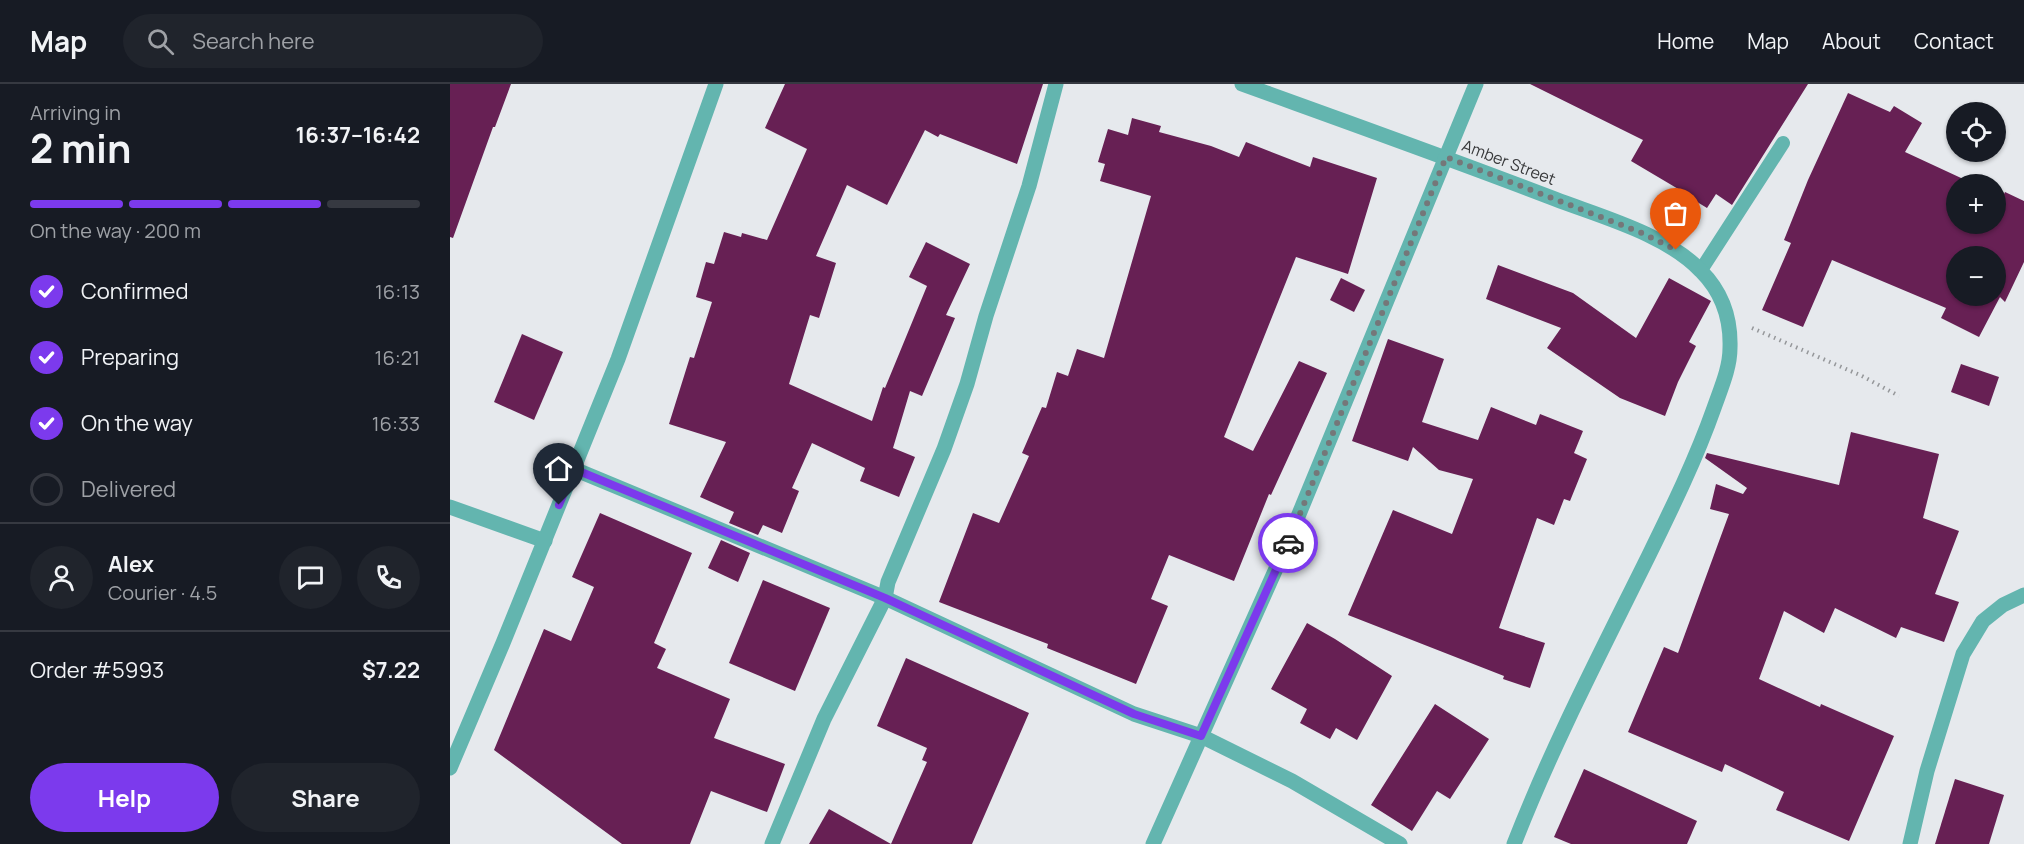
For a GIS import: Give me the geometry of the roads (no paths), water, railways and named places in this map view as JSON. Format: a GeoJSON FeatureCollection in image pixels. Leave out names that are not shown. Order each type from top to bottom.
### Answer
{"type":"FeatureCollection","features":[{"type":"Feature","properties":{"kind":"street"},"geometry":{"type":"LineString","coordinates":[[450,768],[618,359],[716,84]]}},
{"type":"Feature","properties":{"kind":"street"},"geometry":{"type":"LineString","coordinates":[[772,844],[824,719],[885,598],[888,582],[939,460],[967,384],[986,316],[1029,186],[1056,84]]}},
{"type":"Feature","properties":{"kind":"street","name":"Amber Street"},"geometry":{"type":"LineString","coordinates":[[1242,84],[1446,157],[1642,233],[1676,250],[1701,270],[1718,293],[1729,320],[1730,350],[1725,378],[1703,438],[1679,495],[1535,789],[1514,844]]}},
{"type":"Feature","properties":{"kind":"street"},"geometry":{"type":"LineString","coordinates":[[1152,844],[1288,542],[1476,84]]}},
{"type":"Feature","properties":{"kind":"street"},"geometry":{"type":"LineString","coordinates":[[574,469],[885,598],[1134,714],[1201,736],[1292,781],[1400,844]]}},
{"type":"Feature","properties":{"kind":"street"},"geometry":{"type":"LineString","coordinates":[[450,507],[544,541]]}},
{"type":"Feature","properties":{"kind":"street"},"geometry":{"type":"LineString","coordinates":[[1910,844],[1927,771],[1963,654],[1983,621],[2003,605],[2024,595]]}},
{"type":"Feature","properties":{"kind":"lane"},"geometry":{"type":"LineString","coordinates":[[1701,270],[1783,143]]}}]}
